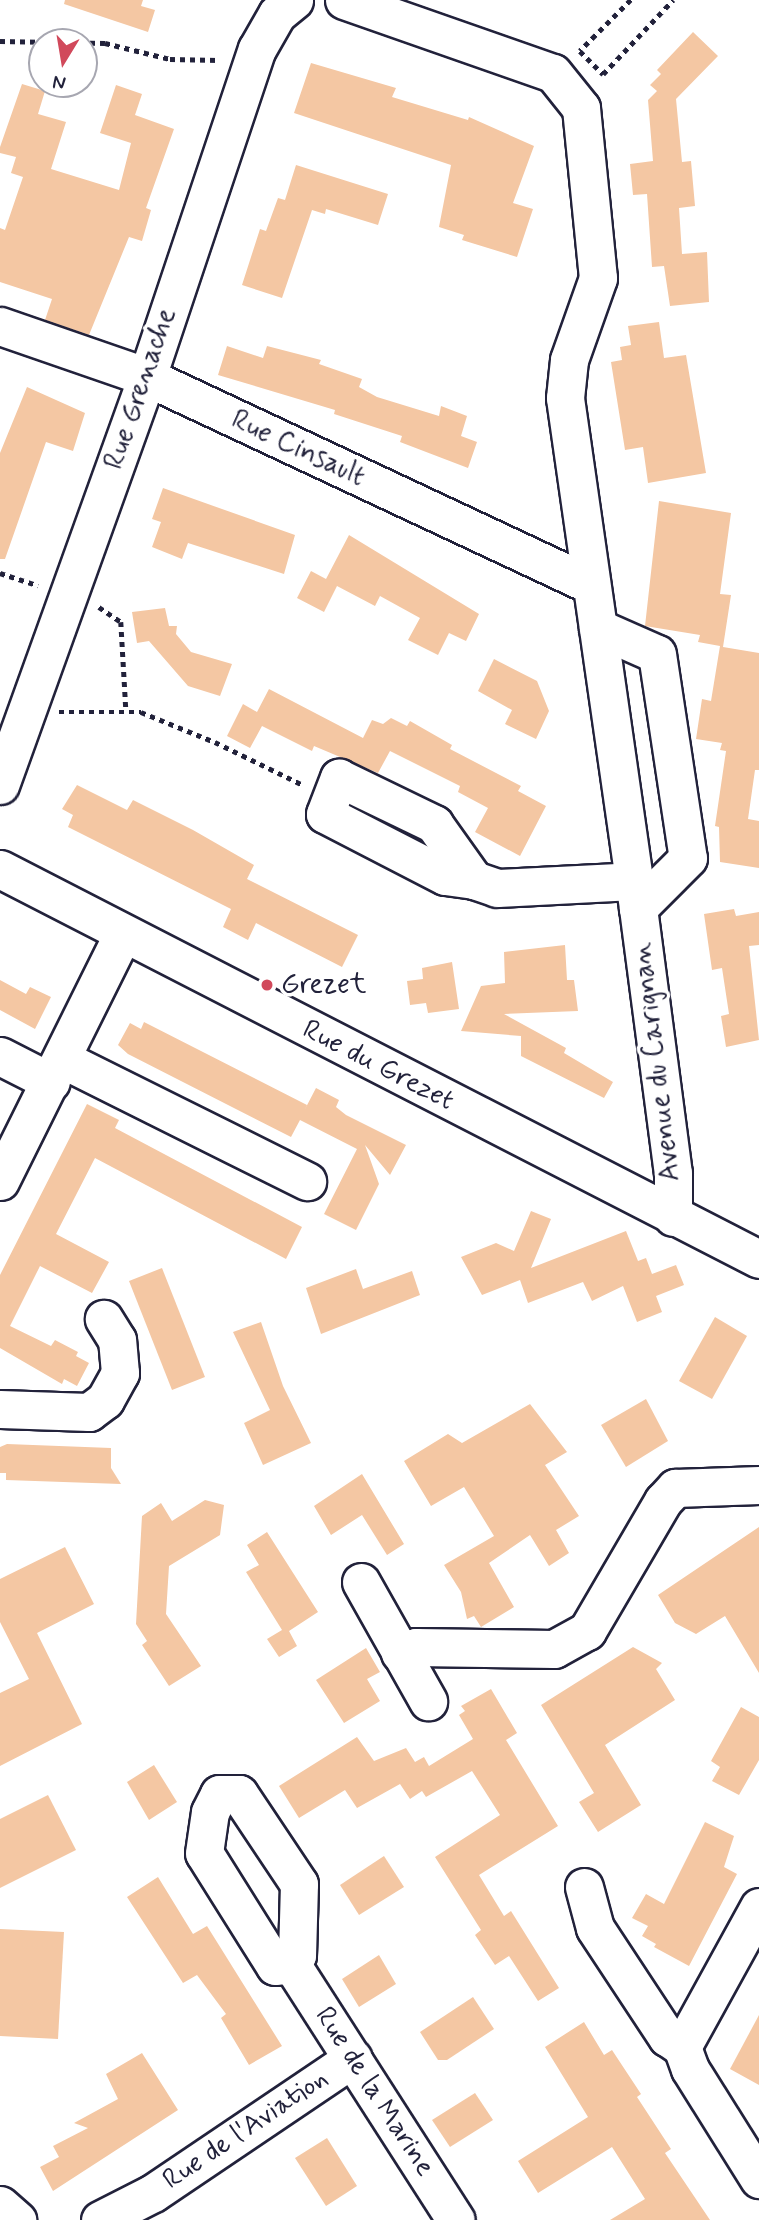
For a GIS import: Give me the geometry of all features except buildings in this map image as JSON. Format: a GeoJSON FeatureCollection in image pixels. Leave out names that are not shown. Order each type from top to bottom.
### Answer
{"type":"FeatureCollection","features":[{"type":"Feature","properties":{"kind":"street","name":"Rue Grenache"},"geometry":{"type":"LineString","coordinates":[[0,785],[146,377],[257,49],[277,14],[294,0]]}},
{"type":"Feature","properties":{"kind":"street","name":"Avenue du Carignan"},"geometry":{"type":"LineString","coordinates":[[344,0],[553,73],[581,108],[598,278],[569,360],[565,398],[673,1172],[673,1217]]}},
{"type":"Feature","properties":{"kind":"street","name":"Rue Cinsault"},"geometry":{"type":"LineString","coordinates":[[0,326],[146,377],[592,585]]}},
{"type":"Feature","properties":{"kind":"street","name":"Avenue du Carignan"},"geometry":{"type":"LineString","coordinates":[[598,628],[657,654],[688,858],[636,894]]}},
{"type":"Feature","properties":{"kind":"street","name":"Rue du Grezet"},"geometry":{"type":"LineString","coordinates":[[0,869],[122,935],[759,1259]]}},
{"type":"Feature","properties":{"kind":"street"},"geometry":{"type":"LineString","coordinates":[[474,880],[497,888],[636,894]]}},
{"type":"Feature","properties":{"kind":"street"},"geometry":{"type":"LineString","coordinates":[[0,1181],[57,1071],[122,935]]}},
{"type":"Feature","properties":{"kind":"street"},"geometry":{"type":"LineString","coordinates":[[0,1056],[57,1071],[307,1181]]}},
{"type":"Feature","properties":{"kind":"street"},"geometry":{"type":"LineString","coordinates":[[0,1409],[89,1412],[105,1400],[120,1373],[117,1340],[104,1319]]}},
{"type":"Feature","properties":{"kind":"street"},"geometry":{"type":"LineString","coordinates":[[400,1653],[416,1647],[554,1649],[587,1631],[663,1500],[676,1488],[759,1485]]}},
{"type":"Feature","properties":{"kind":"street"},"geometry":{"type":"LineString","coordinates":[[361,1582],[428,1701]]}},
{"type":"Feature","properties":{"kind":"street"},"geometry":{"type":"LineString","coordinates":[[584,1887],[595,1928],[667,2037],[682,2047],[690,2070],[759,2179]]}},
{"type":"Feature","properties":{"kind":"street"},"geometry":{"type":"LineString","coordinates":[[682,2047],[759,1907]]}},
{"type":"Feature","properties":{"kind":"street","name":"Rue de la Marine"},"geometry":{"type":"LineString","coordinates":[[292,1965],[456,2220]]}},
{"type":"Feature","properties":{"kind":"street","name":"Rue de l'Aviation"},"geometry":{"type":"LineString","coordinates":[[100,2220],[153,2193],[353,2058]]}},
{"type":"Feature","properties":{"kind":"street"},"geometry":{"type":"LineString","coordinates":[[0,2205],[17,2220]]}},
{"type":"Feature","properties":{"kind":"path"},"geometry":{"type":"LineString","coordinates":[[631,0],[580,51],[603,74],[673,0]]}},
{"type":"Feature","properties":{"kind":"path"},"geometry":{"type":"LineString","coordinates":[[0,41],[105,43],[170,59],[211,62],[226,58]]}},
{"type":"Feature","properties":{"kind":"path"},"geometry":{"type":"LineString","coordinates":[[27,708],[77,714],[141,712],[215,742],[305,786]]}},
{"type":"Feature","properties":{"kind":"place","name":"Grezet"},"geometry":{"type":"Point","coordinates":[267,985]}}]}
